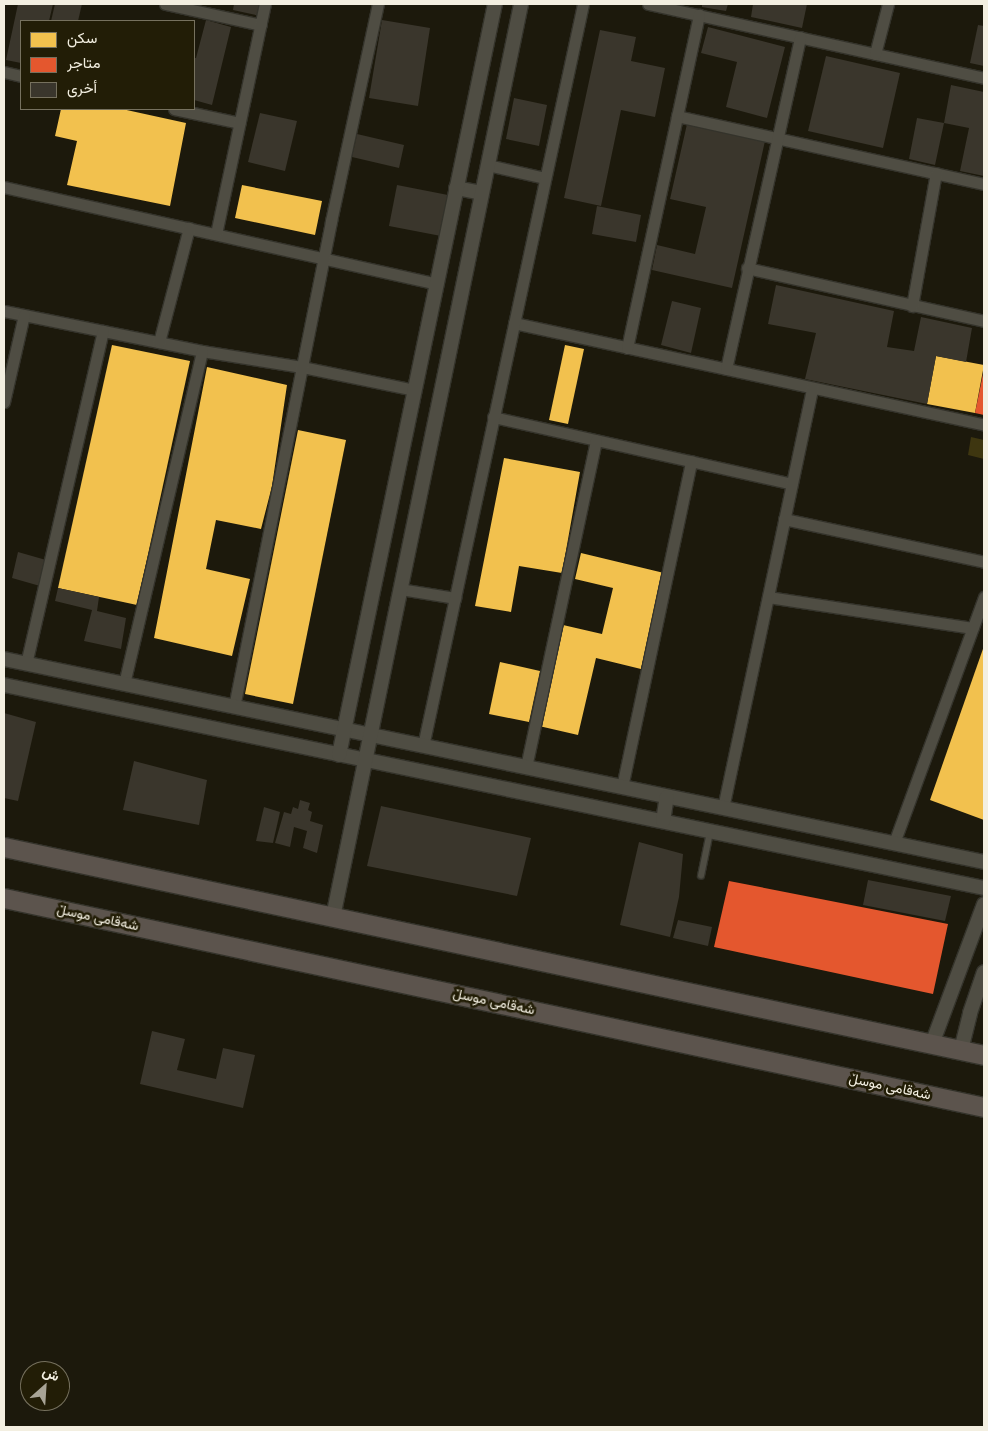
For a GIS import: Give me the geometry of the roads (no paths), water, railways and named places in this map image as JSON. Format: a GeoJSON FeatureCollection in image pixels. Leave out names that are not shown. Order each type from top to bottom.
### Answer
{"type":"FeatureCollection","features":[{"type":"Feature","properties":{"kind":"highway"},"geometry":{"type":"LineString","coordinates":[[4,847],[984,1054]]}},
{"type":"Feature","properties":{"kind":"highway","name":"شەقامی موسڵ"},"geometry":{"type":"LineString","coordinates":[[4,898],[984,1107]]}},
{"type":"Feature","properties":{"kind":"street"},"geometry":{"type":"LineString","coordinates":[[165,4],[261,25]]}},
{"type":"Feature","properties":{"kind":"street"},"geometry":{"type":"LineString","coordinates":[[216,234],[265,4]]}},
{"type":"Feature","properties":{"kind":"street"},"geometry":{"type":"LineString","coordinates":[[234,707],[323,259],[378,4]]}},
{"type":"Feature","properties":{"kind":"street"},"geometry":{"type":"LineString","coordinates":[[339,755],[495,4]]}},
{"type":"Feature","properties":{"kind":"street"},"geometry":{"type":"LineString","coordinates":[[333,917],[522,4]]}},
{"type":"Feature","properties":{"kind":"street"},"geometry":{"type":"LineString","coordinates":[[423,746],[583,4]]}},
{"type":"Feature","properties":{"kind":"street"},"geometry":{"type":"LineString","coordinates":[[648,4],[984,78]]}},
{"type":"Feature","properties":{"kind":"street"},"geometry":{"type":"LineString","coordinates":[[875,54],[888,4]]}},
{"type":"Feature","properties":{"kind":"street"},"geometry":{"type":"LineString","coordinates":[[627,348],[699,15]]}},
{"type":"Feature","properties":{"kind":"street"},"geometry":{"type":"LineString","coordinates":[[726,369],[800,37]]}},
{"type":"Feature","properties":{"kind":"street"},"geometry":{"type":"LineString","coordinates":[[4,72],[20,76]]}},
{"type":"Feature","properties":{"kind":"street"},"geometry":{"type":"LineString","coordinates":[[179,110],[240,123]]}},
{"type":"Feature","properties":{"kind":"street"},"geometry":{"type":"LineString","coordinates":[[677,116],[984,184]]}},
{"type":"Feature","properties":{"kind":"street"},"geometry":{"type":"LineString","coordinates":[[488,165],[545,178]]}},
{"type":"Feature","properties":{"kind":"street"},"geometry":{"type":"LineString","coordinates":[[912,306],[936,173]]}},
{"type":"Feature","properties":{"kind":"street"},"geometry":{"type":"LineString","coordinates":[[456,188],[482,193]]}},
{"type":"Feature","properties":{"kind":"street"},"geometry":{"type":"LineString","coordinates":[[4,191],[216,234],[437,284]]}},
{"type":"Feature","properties":{"kind":"street"},"geometry":{"type":"LineString","coordinates":[[159,342],[188,228]]}},
{"type":"Feature","properties":{"kind":"street"},"geometry":{"type":"LineString","coordinates":[[747,268],[984,321]]}},
{"type":"Feature","properties":{"kind":"street"},"geometry":{"type":"LineString","coordinates":[[4,311],[202,351],[302,367],[415,390]]}},
{"type":"Feature","properties":{"kind":"street"},"geometry":{"type":"LineString","coordinates":[[4,402],[24,315]]}},
{"type":"Feature","properties":{"kind":"street"},"geometry":{"type":"LineString","coordinates":[[514,323],[984,426]]}},
{"type":"Feature","properties":{"kind":"street"},"geometry":{"type":"LineString","coordinates":[[26,664],[104,331]]}},
{"type":"Feature","properties":{"kind":"street"},"geometry":{"type":"LineString","coordinates":[[124,684],[202,351]]}},
{"type":"Feature","properties":{"kind":"street"},"geometry":{"type":"LineString","coordinates":[[723,808],[812,388]]}},
{"type":"Feature","properties":{"kind":"street"},"geometry":{"type":"LineString","coordinates":[[494,417],[792,484]]}},
{"type":"Feature","properties":{"kind":"street"},"geometry":{"type":"LineString","coordinates":[[526,767],[596,440]]}},
{"type":"Feature","properties":{"kind":"street"},"geometry":{"type":"LineString","coordinates":[[622,787],[691,461]]}},
{"type":"Feature","properties":{"kind":"street"},"geometry":{"type":"LineString","coordinates":[[784,519],[984,562]]}},
{"type":"Feature","properties":{"kind":"street"},"geometry":{"type":"LineString","coordinates":[[400,588],[454,598]]}},
{"type":"Feature","properties":{"kind":"street"},"geometry":{"type":"LineString","coordinates":[[894,843],[984,596]]}},
{"type":"Feature","properties":{"kind":"street"},"geometry":{"type":"LineString","coordinates":[[768,598],[973,628]]}},
{"type":"Feature","properties":{"kind":"street"},"geometry":{"type":"LineString","coordinates":[[4,659],[984,862]]}},
{"type":"Feature","properties":{"kind":"street"},"geometry":{"type":"LineString","coordinates":[[4,685],[984,888]]}},
{"type":"Feature","properties":{"kind":"street"},"geometry":{"type":"LineString","coordinates":[[663,821],[667,796]]}},
{"type":"Feature","properties":{"kind":"street"},"geometry":{"type":"LineString","coordinates":[[932,1044],[984,904]]}},
{"type":"Feature","properties":{"kind":"street"},"geometry":{"type":"LineString","coordinates":[[960,1050],[984,972]]}},
{"type":"Feature","properties":{"kind":"street"},"geometry":{"type":"LineString","coordinates":[[948,1005],[970,1013]]}},
{"type":"Feature","properties":{"kind":"lane"},"geometry":{"type":"LineString","coordinates":[[701,876],[710,831]]}}]}
